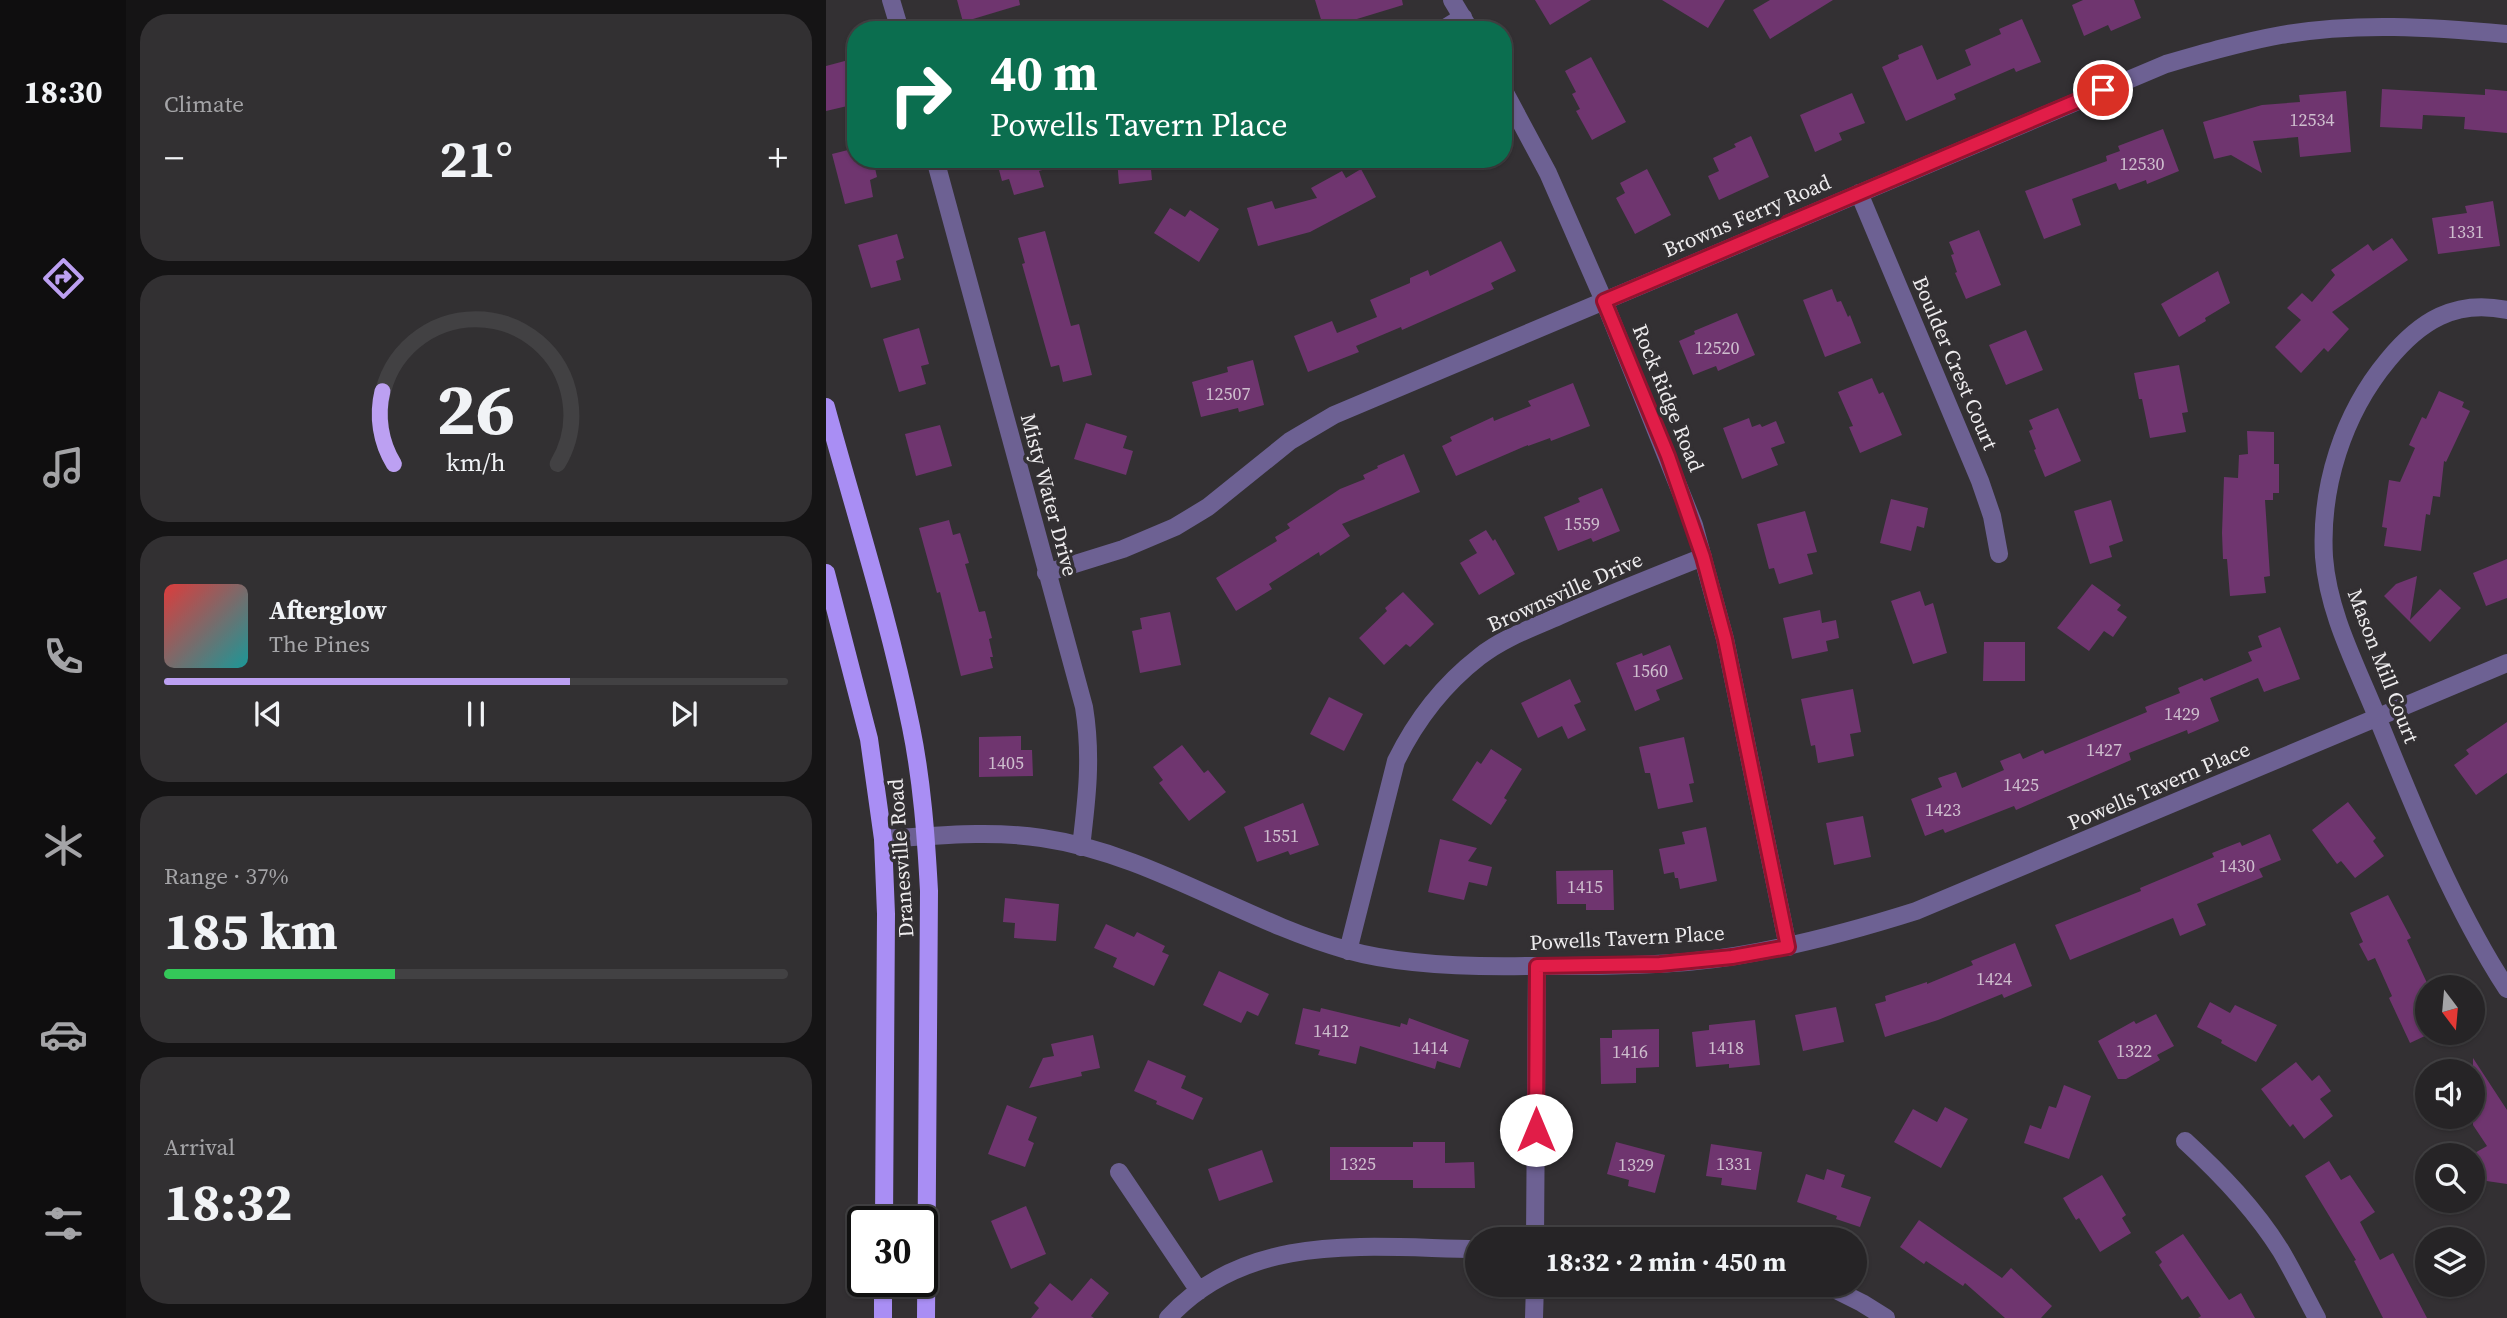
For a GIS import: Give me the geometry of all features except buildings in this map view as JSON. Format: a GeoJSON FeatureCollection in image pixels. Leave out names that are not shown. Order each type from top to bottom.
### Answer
{"type":"FeatureCollection","features":[{"type":"Feature","properties":{"kind":"main road","name":"Dranesville Road"},"geometry":{"type":"LineString","coordinates":[[826,407],[902,686],[919,779],[926,837],[929,891],[926,1318]]}},
{"type":"Feature","properties":{"kind":"main road","name":"Dranesville Road"},"geometry":{"type":"LineString","coordinates":[[826,573],[869,739],[883,839],[886,914],[884,1206]]}},
{"type":"Feature","properties":{"kind":"main road"},"geometry":{"type":"LineString","coordinates":[[883,1297],[883,1318]]}},
{"type":"Feature","properties":{"kind":"street"},"geometry":{"type":"LineString","coordinates":[[891,0],[897,21]]}},
{"type":"Feature","properties":{"kind":"street"},"geometry":{"type":"LineString","coordinates":[[1452,0],[1465,21]]}},
{"type":"Feature","properties":{"kind":"street","name":"Browns Ferry Road"},"geometry":{"type":"LineString","coordinates":[[1046,573],[1123,549],[1175,527],[1208,507],[1290,441],[1334,415],[2166,64],[2224,47],[2283,35],[2338,29],[2398,27],[2507,34]]}},
{"type":"Feature","properties":{"kind":"street","name":"Rock Ridge Road"},"geometry":{"type":"LineString","coordinates":[[1512,106],[1548,173],[1604,301],[1668,456],[1703,557],[1725,639],[1788,947]]}},
{"type":"Feature","properties":{"kind":"street","name":"Misty Water Drive"},"geometry":{"type":"LineString","coordinates":[[936,168],[1084,708],[1090,772],[1081,847]]}},
{"type":"Feature","properties":{"kind":"street","name":"Boulder Crest Court"},"geometry":{"type":"LineString","coordinates":[[1859,193],[1980,481],[1992,516],[1999,554]]}},
{"type":"Feature","properties":{"kind":"street","name":"Mason Mill Court"},"geometry":{"type":"LineString","coordinates":[[2507,310],[2466,307],[2442,314],[2423,325],[2399,346],[2375,376],[2350,422],[2330,479],[2324,518],[2324,558],[2331,597],[2344,639],[2408,793],[2460,905],[2507,989]]}},
{"type":"Feature","properties":{"kind":"street","name":"Brownsville Drive"},"geometry":{"type":"LineString","coordinates":[[1348,951],[1396,761],[1425,711],[1452,680],[1480,656],[1510,637],[1703,557]]}},
{"type":"Feature","properties":{"kind":"street","name":"Powells Tavern Place"},"geometry":{"type":"LineString","coordinates":[[883,839],[981,834],[1042,838],[1081,847],[1154,871],[1278,928],[1348,951],[1408,961],[1492,967],[1660,964],[1732,957],[1852,932],[1916,911],[2507,663]]}},
{"type":"Feature","properties":{"kind":"street"},"geometry":{"type":"LineString","coordinates":[[1535,1227],[1537,966]]}},
{"type":"Feature","properties":{"kind":"street"},"geometry":{"type":"LineString","coordinates":[[2185,1141],[2214,1167],[2250,1206],[2281,1250],[2317,1318]]}},
{"type":"Feature","properties":{"kind":"street"},"geometry":{"type":"LineString","coordinates":[[1119,1172],[1199,1291]]}},
{"type":"Feature","properties":{"kind":"street"},"geometry":{"type":"LineString","coordinates":[[1168,1318],[1199,1291],[1239,1269],[1292,1251],[1330,1247],[1465,1249]]}},
{"type":"Feature","properties":{"kind":"street"},"geometry":{"type":"LineString","coordinates":[[1534,1318],[1535,1297]]}},
{"type":"Feature","properties":{"kind":"street"},"geometry":{"type":"LineString","coordinates":[[1850,1297],[1886,1318]]}},
{"type":"Feature","properties":{"kind":"route"},"geometry":{"type":"LineString","coordinates":[[1536,1130],[1537,966],[1660,964],[1732,957],[1788,947],[1725,639],[1694,525],[1604,301],[2103,90]]}}]}
